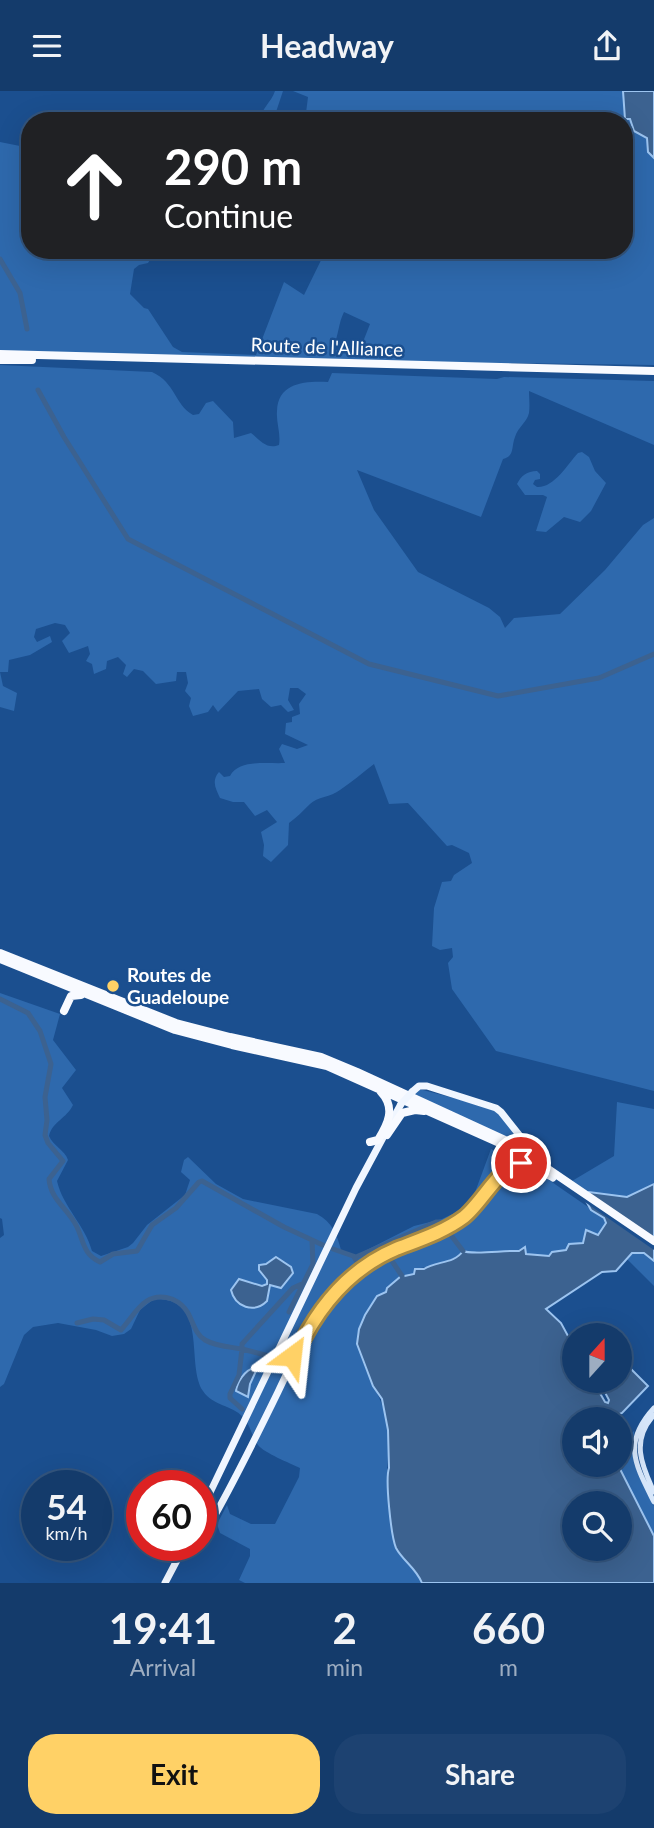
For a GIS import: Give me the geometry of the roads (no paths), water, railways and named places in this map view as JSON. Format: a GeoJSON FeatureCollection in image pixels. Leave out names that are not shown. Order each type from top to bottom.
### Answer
{"type":"FeatureCollection","features":[{"type":"Feature","properties":{"kind":"highway","name":"Route de l'Alliance"},"geometry":{"type":"LineString","coordinates":[[0,354],[654,373]]}},
{"type":"Feature","properties":{"kind":"highway","name":"Route de l'Alliance"},"geometry":{"type":"LineString","coordinates":[[0,360],[654,373]]}},
{"type":"Feature","properties":{"kind":"highway"},"geometry":{"type":"LineString","coordinates":[[0,952],[24,969],[58,986],[64,994],[65,1008],[71,996],[77,994],[202,1038],[327,1066],[376,1087],[508,1148],[654,1241]]}},
{"type":"Feature","properties":{"kind":"highway"},"geometry":{"type":"LineString","coordinates":[[0,960],[14,962],[189,1027],[321,1057],[493,1134],[552,1175]]}},
{"type":"Feature","properties":{"kind":"highway"},"geometry":{"type":"LineString","coordinates":[[24,969],[127,1011]]}},
{"type":"Feature","properties":{"kind":"highway"},"geometry":{"type":"LineString","coordinates":[[370,1142],[378,1140],[390,1113],[386,1099],[376,1087]]}},
{"type":"Feature","properties":{"kind":"highway"},"geometry":{"type":"LineString","coordinates":[[387,1135],[398,1116],[415,1110],[465,1127]]}},
{"type":"Feature","properties":{"kind":"highway"},"geometry":{"type":"LineString","coordinates":[[529,1150],[573,1188],[654,1247]]}},
{"type":"Feature","properties":{"kind":"main road"},"geometry":{"type":"LineString","coordinates":[[217,1480],[356,1188],[401,1104],[412,1091],[419,1086],[426,1086],[496,1108],[552,1175]]}},
{"type":"Feature","properties":{"kind":"main road"},"geometry":{"type":"LineString","coordinates":[[217,1511],[323,1305],[359,1270],[381,1256],[436,1233],[464,1217],[510,1165],[527,1164],[552,1175]]}},
{"type":"Feature","properties":{"kind":"main road"},"geometry":{"type":"LineString","coordinates":[[344,1193],[356,1188]]}},
{"type":"Feature","properties":{"kind":"main road"},"geometry":{"type":"LineString","coordinates":[[284,1343],[282,1351],[285,1356],[291,1357],[297,1352]]}},
{"type":"Feature","properties":{"kind":"main road"},"geometry":{"type":"LineString","coordinates":[[272,1367],[279,1360],[285,1360],[288,1363],[286,1375]]}},
{"type":"Feature","properties":{"kind":"main road"},"geometry":{"type":"LineString","coordinates":[[654,1408],[640,1425],[634,1444],[638,1470],[654,1502]]}},
{"type":"Feature","properties":{"kind":"main road"},"geometry":{"type":"LineString","coordinates":[[654,1415],[644,1427],[639,1453],[654,1492]]}},
{"type":"Feature","properties":{"kind":"main road"},"geometry":{"type":"LineString","coordinates":[[223,1467],[223,1476],[227,1480],[237,1475]]}},
{"type":"Feature","properties":{"kind":"main road"},"geometry":{"type":"LineString","coordinates":[[167,1583],[178,1561]]}},
{"type":"Feature","properties":{"kind":"waterway"},"geometry":{"type":"LineString","coordinates":[[0,259],[20,293],[27,329]]}},
{"type":"Feature","properties":{"kind":"waterway"},"geometry":{"type":"LineString","coordinates":[[38,390],[128,539],[369,664],[498,696],[599,678],[654,654]]}},
{"type":"Feature","properties":{"kind":"waterway"},"geometry":{"type":"LineString","coordinates":[[0,999],[28,1013],[40,1031],[51,1064],[45,1097],[45,1135],[63,1161],[49,1179],[50,1187],[73,1220],[87,1251],[94,1259],[100,1262],[113,1254],[137,1251],[152,1225],[176,1208],[202,1181],[284,1227],[325,1246]]}},
{"type":"Feature","properties":{"kind":"waterway"},"geometry":{"type":"LineString","coordinates":[[333,1249],[356,1257],[436,1222],[445,1227]]}},
{"type":"Feature","properties":{"kind":"waterway"},"geometry":{"type":"LineString","coordinates":[[447,1230],[463,1251]]}},
{"type":"Feature","properties":{"kind":"waterway"},"geometry":{"type":"LineString","coordinates":[[289,1312],[313,1264],[312,1240]]}},
{"type":"Feature","properties":{"kind":"waterway"},"geometry":{"type":"LineString","coordinates":[[359,1265],[372,1255],[373,1250]]}},
{"type":"Feature","properties":{"kind":"waterway"},"geometry":{"type":"LineString","coordinates":[[388,1255],[402,1276]]}},
{"type":"Feature","properties":{"kind":"waterway"},"geometry":{"type":"LineString","coordinates":[[342,1277],[359,1265],[354,1257]]}},
{"type":"Feature","properties":{"kind":"waterway"},"geometry":{"type":"LineString","coordinates":[[269,1356],[242,1349],[242,1344],[293,1288],[304,1283]]}},
{"type":"Feature","properties":{"kind":"waterway"},"geometry":{"type":"LineString","coordinates":[[77,1323],[93,1319],[104,1320],[121,1330],[148,1300],[163,1297],[175,1300],[185,1308],[205,1340],[242,1349],[239,1375],[230,1394],[230,1398],[242,1409]]}},
{"type":"Feature","properties":{"kind":"place","name":"Routes de Guadeloupe"},"geometry":{"type":"Point","coordinates":[113,986]}}]}
